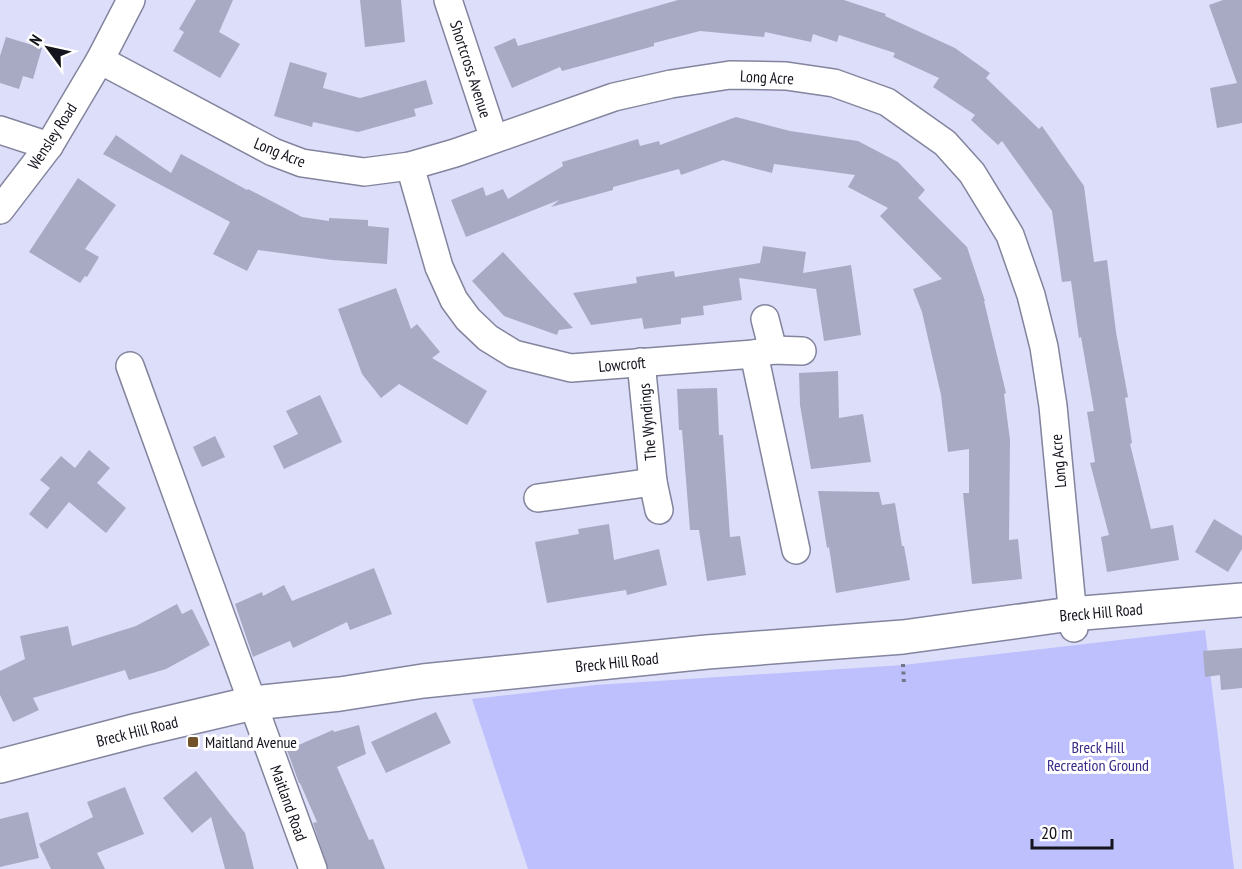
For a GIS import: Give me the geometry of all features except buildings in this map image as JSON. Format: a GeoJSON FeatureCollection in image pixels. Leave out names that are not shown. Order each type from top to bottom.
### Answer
{"type":"FeatureCollection","features":[{"type":"Feature","properties":{"kind":"street","name":"Wensley Road"},"geometry":{"type":"LineString","coordinates":[[0,210],[49,146],[100,60],[131,0]]}},
{"type":"Feature","properties":{"kind":"street","name":"Shortcross Avenue"},"geometry":{"type":"LineString","coordinates":[[448,0],[494,139]]}},
{"type":"Feature","properties":{"kind":"street","name":"Long Acre"},"geometry":{"type":"LineString","coordinates":[[100,60],[273,152],[302,163],[364,172],[410,166],[455,153],[614,98],[672,84],[730,75],[786,76],[834,83],[887,102],[945,143],[972,173],[1010,235],[1031,295],[1044,347],[1053,406],[1073,621]]}},
{"type":"Feature","properties":{"kind":"street"},"geometry":{"type":"LineString","coordinates":[[0,130],[49,146]]}},
{"type":"Feature","properties":{"kind":"street","name":"Lowcroft"},"geometry":{"type":"LineString","coordinates":[[410,166],[439,267],[454,300],[468,319],[488,338],[514,354],[571,369],[764,352],[802,351]]}},
{"type":"Feature","properties":{"kind":"street"},"geometry":{"type":"LineString","coordinates":[[765,319],[764,352],[796,550]]}},
{"type":"Feature","properties":{"kind":"street","name":"The Wyndings"},"geometry":{"type":"LineString","coordinates":[[641,362],[653,482],[659,510]]}},
{"type":"Feature","properties":{"kind":"street"},"geometry":{"type":"LineString","coordinates":[[129,366],[253,703]]}},
{"type":"Feature","properties":{"kind":"street","name":"The Wyndings"},"geometry":{"type":"LineString","coordinates":[[538,498],[653,482]]}},
{"type":"Feature","properties":{"kind":"street","name":"Breck Hill Road"},"geometry":{"type":"LineString","coordinates":[[0,766],[253,703],[340,694],[423,681],[1073,621],[1242,600]]}},
{"type":"Feature","properties":{"kind":"street","name":"Maitland Road"},"geometry":{"type":"LineString","coordinates":[[253,703],[312,869]]}},
{"type":"Feature","properties":{"kind":"green space","name":"Breck Hill Recreation Ground"},"geometry":{"type":"Polygon","coordinates":[[[1205,630],[1234,869],[528,869],[472,699],[596,685],[903,665],[1205,630]]]}},
{"type":"Feature","properties":{"kind":"place","name":"Maitland Avenue"},"geometry":{"type":"Point","coordinates":[193,742]}}]}
